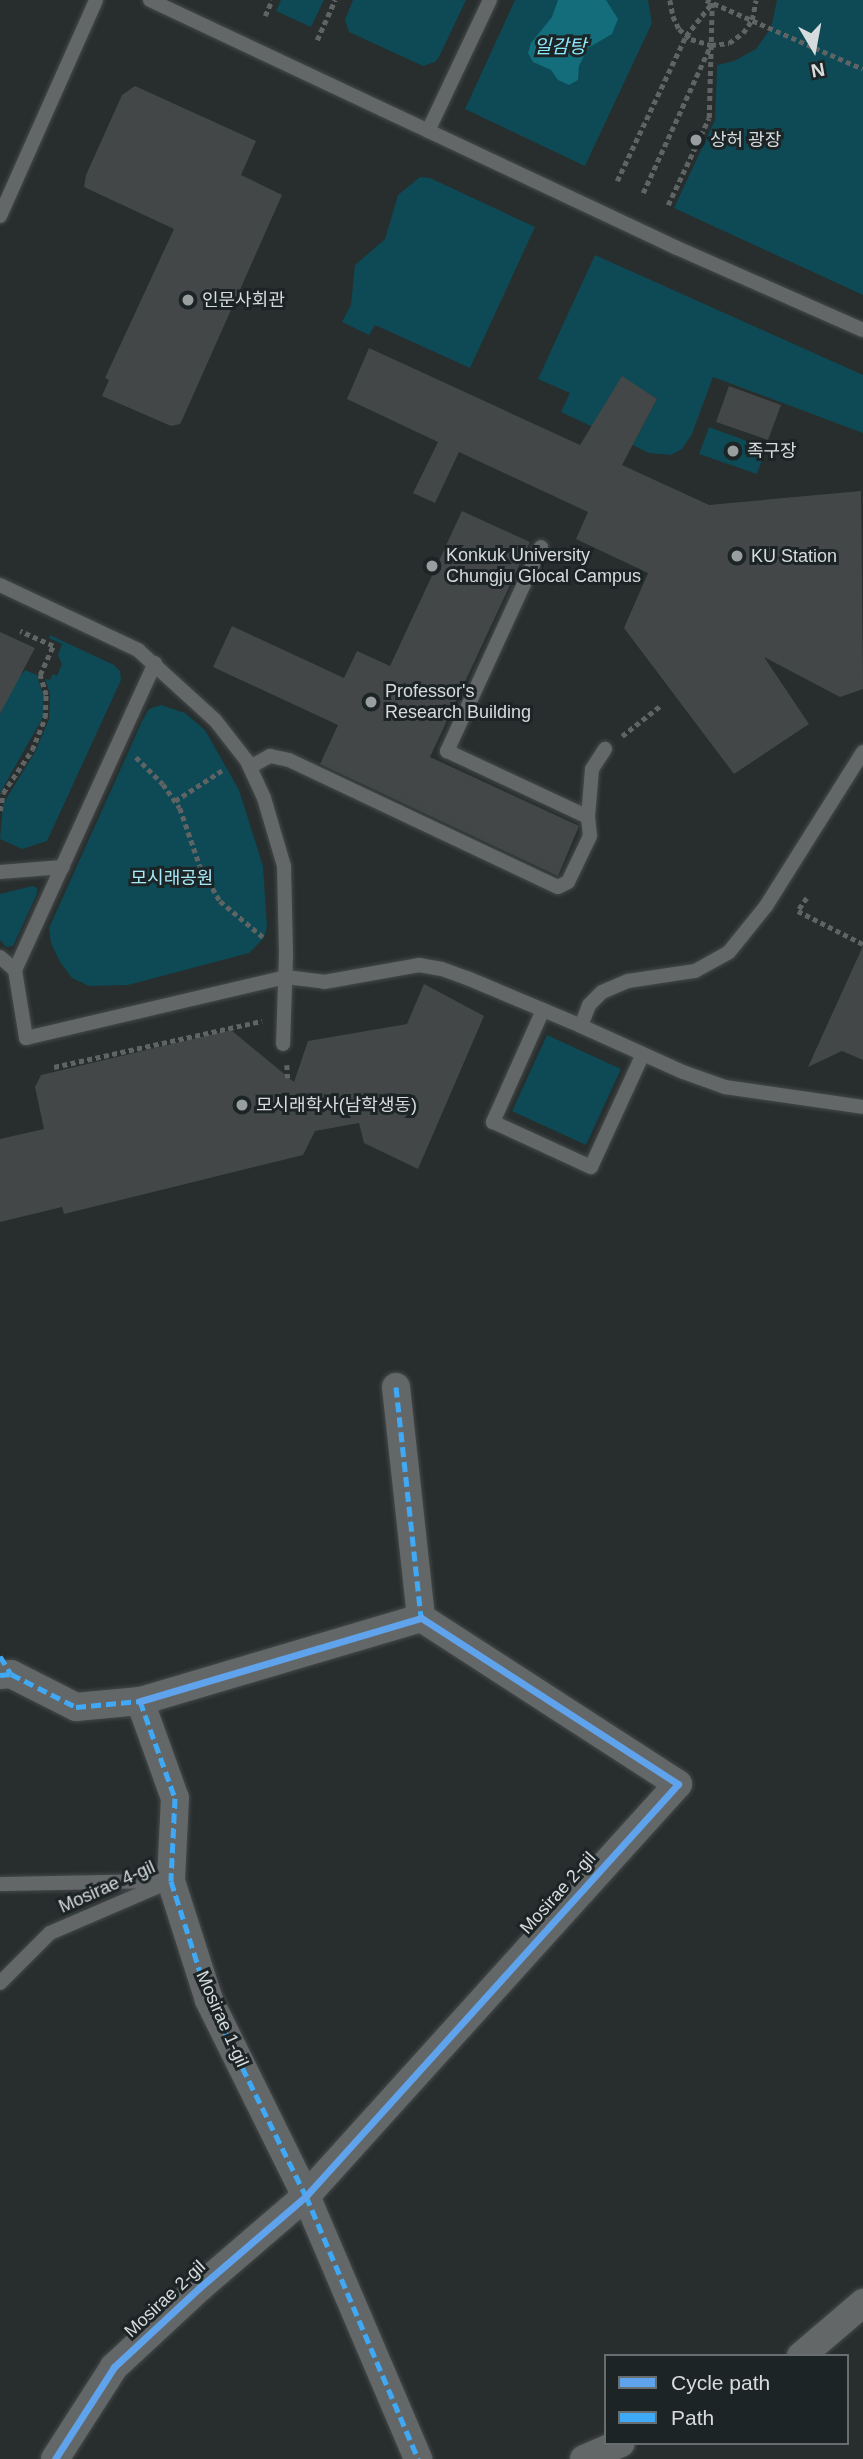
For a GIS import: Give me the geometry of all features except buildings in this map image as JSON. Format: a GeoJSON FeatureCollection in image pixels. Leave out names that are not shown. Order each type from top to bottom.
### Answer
{"type":"FeatureCollection","features":[{"type":"Feature","properties":{"kind":"street"},"geometry":{"type":"LineString","coordinates":[[4,1668],[76,1707],[140,1702],[421,1618],[396,1387]]}},
{"type":"Feature","properties":{"kind":"street","name":"Mosirae 2-gil"},"geometry":{"type":"LineString","coordinates":[[55,2459],[114,2367],[199,2288],[306,2196],[678,1784],[421,1618]]}},
{"type":"Feature","properties":{"kind":"street","name":"Mosirae 1-gil"},"geometry":{"type":"LineString","coordinates":[[140,1702],[175,1798],[171,1881],[209,2000],[306,2196],[418,2459]]}},
{"type":"Feature","properties":{"kind":"street"},"geometry":{"type":"LineString","coordinates":[[803,2354],[863,2303]]}},
{"type":"Feature","properties":{"kind":"street"},"geometry":{"type":"LineString","coordinates":[[584,2459],[616,2445]]}},
{"type":"Feature","properties":{"kind":"lane"},"geometry":{"type":"LineString","coordinates":[[0,216],[96,0]]}},
{"type":"Feature","properties":{"kind":"lane"},"geometry":{"type":"LineString","coordinates":[[150,0],[665,242],[863,330]]}},
{"type":"Feature","properties":{"kind":"lane"},"geometry":{"type":"LineString","coordinates":[[428,131],[491,0]]}},
{"type":"Feature","properties":{"kind":"lane"},"geometry":{"type":"LineString","coordinates":[[541,547],[447,751],[588,817]]}},
{"type":"Feature","properties":{"kind":"lane"},"geometry":{"type":"LineString","coordinates":[[0,585],[122,642],[155,663],[215,720],[247,762],[264,798],[284,866],[284,1044]]}},
{"type":"Feature","properties":{"kind":"lane"},"geometry":{"type":"LineString","coordinates":[[155,663],[15,970],[26,1038],[286,977],[324,982],[411,966],[429,966],[467,978],[725,1087],[863,1107]]}},
{"type":"Feature","properties":{"kind":"lane"},"geometry":{"type":"LineString","coordinates":[[247,762],[270,756],[289,760],[558,887],[568,882],[590,836],[588,817],[592,769],[605,749]]}},
{"type":"Feature","properties":{"kind":"lane"},"geometry":{"type":"LineString","coordinates":[[581,1026],[589,1006],[602,992],[628,981],[695,971],[729,952],[766,906],[863,752]]}},
{"type":"Feature","properties":{"kind":"lane"},"geometry":{"type":"LineString","coordinates":[[0,872],[63,867]]}},
{"type":"Feature","properties":{"kind":"lane"},"geometry":{"type":"LineString","coordinates":[[0,957],[15,970]]}},
{"type":"Feature","properties":{"kind":"lane"},"geometry":{"type":"LineString","coordinates":[[543,1010],[493,1122],[591,1167],[643,1054]]}},
{"type":"Feature","properties":{"kind":"lane","name":"Mosirae 4-gil"},"geometry":{"type":"LineString","coordinates":[[0,1884],[171,1881]]}},
{"type":"Feature","properties":{"kind":"lane","name":"Mosirae 4-gil"},"geometry":{"type":"LineString","coordinates":[[0,1983],[50,1933],[171,1881]]}},
{"type":"Feature","properties":{"kind":"path"},"geometry":{"type":"LineString","coordinates":[[265,16],[272,0]]}},
{"type":"Feature","properties":{"kind":"path"},"geometry":{"type":"LineString","coordinates":[[317,40],[335,0]]}},
{"type":"Feature","properties":{"kind":"path"},"geometry":{"type":"LineString","coordinates":[[670,0],[676,23],[687,36],[711,45],[736,39],[752,20],[756,0]]}},
{"type":"Feature","properties":{"kind":"path"},"geometry":{"type":"LineString","coordinates":[[706,0],[863,69]]}},
{"type":"Feature","properties":{"kind":"path"},"geometry":{"type":"LineString","coordinates":[[617,181],[687,36],[713,1]]}},
{"type":"Feature","properties":{"kind":"path"},"geometry":{"type":"LineString","coordinates":[[668,205],[709,118],[713,1]]}},
{"type":"Feature","properties":{"kind":"path"},"geometry":{"type":"LineString","coordinates":[[642,193],[711,45]]}},
{"type":"Feature","properties":{"kind":"path"},"geometry":{"type":"LineString","coordinates":[[0,811],[3,793],[32,750],[46,718],[46,695],[40,675],[53,646],[20,631]]}},
{"type":"Feature","properties":{"kind":"path"},"geometry":{"type":"LineString","coordinates":[[605,749],[660,706]]}},
{"type":"Feature","properties":{"kind":"path"},"geometry":{"type":"LineString","coordinates":[[118,745],[130,750],[175,801],[200,866],[220,901],[264,938]]}},
{"type":"Feature","properties":{"kind":"path"},"geometry":{"type":"LineString","coordinates":[[175,801],[247,762]]}},
{"type":"Feature","properties":{"kind":"path"},"geometry":{"type":"LineString","coordinates":[[807,898],[799,911],[863,944]]}},
{"type":"Feature","properties":{"kind":"path"},"geometry":{"type":"LineString","coordinates":[[54,1067],[285,1017]]}},
{"type":"Feature","properties":{"kind":"path"},"geometry":{"type":"LineString","coordinates":[[287,1068],[288,1078]]}},
{"type":"Feature","properties":{"kind":"green space"},"geometry":{"type":"Polygon","coordinates":[[[281,0],[324,0],[311,27],[276,11],[281,0]]]}},
{"type":"Feature","properties":{"kind":"green space"},"geometry":{"type":"Polygon","coordinates":[[[353,0],[466,0],[439,57],[435,62],[423,66],[349,32],[345,20],[353,0]]]}},
{"type":"Feature","properties":{"kind":"green space"},"geometry":{"type":"Polygon","coordinates":[[[515,0],[648,0],[652,23],[585,166],[465,109],[515,0]]]}},
{"type":"Feature","properties":{"kind":"green space"},"geometry":{"type":"Polygon","coordinates":[[[777,0],[863,0],[863,295],[674,208],[715,120],[717,65],[734,61],[756,49],[771,28],[777,0]]]}},
{"type":"Feature","properties":{"kind":"green space"},"geometry":{"type":"Polygon","coordinates":[[[420,177],[430,178],[535,227],[470,368],[375,325],[369,335],[342,322],[351,305],[355,265],[385,239],[398,195],[420,177]]]}},
{"type":"Feature","properties":{"kind":"green space"},"geometry":{"type":"Polygon","coordinates":[[[595,255],[863,375],[863,433],[713,377],[692,434],[682,449],[671,455],[649,453],[624,441],[638,435],[657,399],[622,377],[604,432],[561,412],[570,393],[538,379],[595,255]]]}},
{"type":"Feature","properties":{"kind":"green space","name":"족구장"},"geometry":{"type":"Polygon","coordinates":[[[709,427],[766,448],[757,474],[699,454],[709,427]]]}},
{"type":"Feature","properties":{"kind":"green space"},"geometry":{"type":"Polygon","coordinates":[[[50,635],[114,665],[120,671],[121,680],[47,841],[22,849],[0,839],[3,804],[35,752],[49,719],[50,694],[45,679],[50,680],[53,674],[57,676],[62,664],[58,655],[62,644],[49,638],[50,635]]]}},
{"type":"Feature","properties":{"kind":"green space"},"geometry":{"type":"Polygon","coordinates":[[[25,670],[37,675],[43,695],[43,717],[0,793],[0,714],[20,672],[25,670]]]}},
{"type":"Feature","properties":{"kind":"green space","name":"모시래공원"},"geometry":{"type":"Polygon","coordinates":[[[161,705],[185,713],[205,730],[239,790],[263,866],[267,927],[264,938],[249,953],[128,985],[89,986],[72,978],[60,962],[51,943],[49,928],[143,719],[149,709],[161,705]]]}},
{"type":"Feature","properties":{"kind":"green space"},"geometry":{"type":"Polygon","coordinates":[[[32,886],[37,888],[37,894],[13,946],[6,947],[0,940],[0,894],[32,886]]]}},
{"type":"Feature","properties":{"kind":"green space"},"geometry":{"type":"Polygon","coordinates":[[[547,1035],[621,1069],[586,1145],[512,1111],[547,1035]]]}},
{"type":"Feature","properties":{"kind":"water","name":"일감탕"},"geometry":{"type":"Polygon","coordinates":[[[558,0],[606,0],[618,19],[612,34],[588,48],[579,66],[578,80],[569,85],[558,80],[551,70],[533,62],[528,53],[531,43],[552,17],[558,0]]]}},
{"type":"Feature","properties":{"kind":"marked path"},"geometry":{"type":"LineString","coordinates":[[396,1387],[421,1618]]}},
{"type":"Feature","properties":{"kind":"marked path"},"geometry":{"type":"LineString","coordinates":[[0,1656],[11,1674]]}},
{"type":"Feature","properties":{"kind":"marked path"},"geometry":{"type":"LineString","coordinates":[[0,1675],[11,1674],[76,1707],[140,1701],[175,1798],[171,1881],[209,2000],[306,2196],[418,2459]]}},
{"type":"Feature","properties":{"kind":"cycle path"},"geometry":{"type":"LineString","coordinates":[[55,2459],[114,2367],[199,2288],[306,2196],[678,1784],[421,1618],[140,1701]]}},
{"type":"Feature","properties":{"kind":"place","name":"상허 광장"},"geometry":{"type":"Point","coordinates":[696,140]}},
{"type":"Feature","properties":{"kind":"place","name":"인문사회관"},"geometry":{"type":"Point","coordinates":[188,300]}},
{"type":"Feature","properties":{"kind":"place","name":"족구장"},"geometry":{"type":"Point","coordinates":[733,451]}},
{"type":"Feature","properties":{"kind":"place","name":"KU Station"},"geometry":{"type":"Point","coordinates":[737,556]}},
{"type":"Feature","properties":{"kind":"place","name":"Konkuk University Chungju Glocal Campus"},"geometry":{"type":"Point","coordinates":[432,566]}},
{"type":"Feature","properties":{"kind":"place","name":"Professor's Research Building"},"geometry":{"type":"Point","coordinates":[371,702]}},
{"type":"Feature","properties":{"kind":"place","name":"모시래학사(남학생동)"},"geometry":{"type":"Point","coordinates":[242,1105]}}]}
